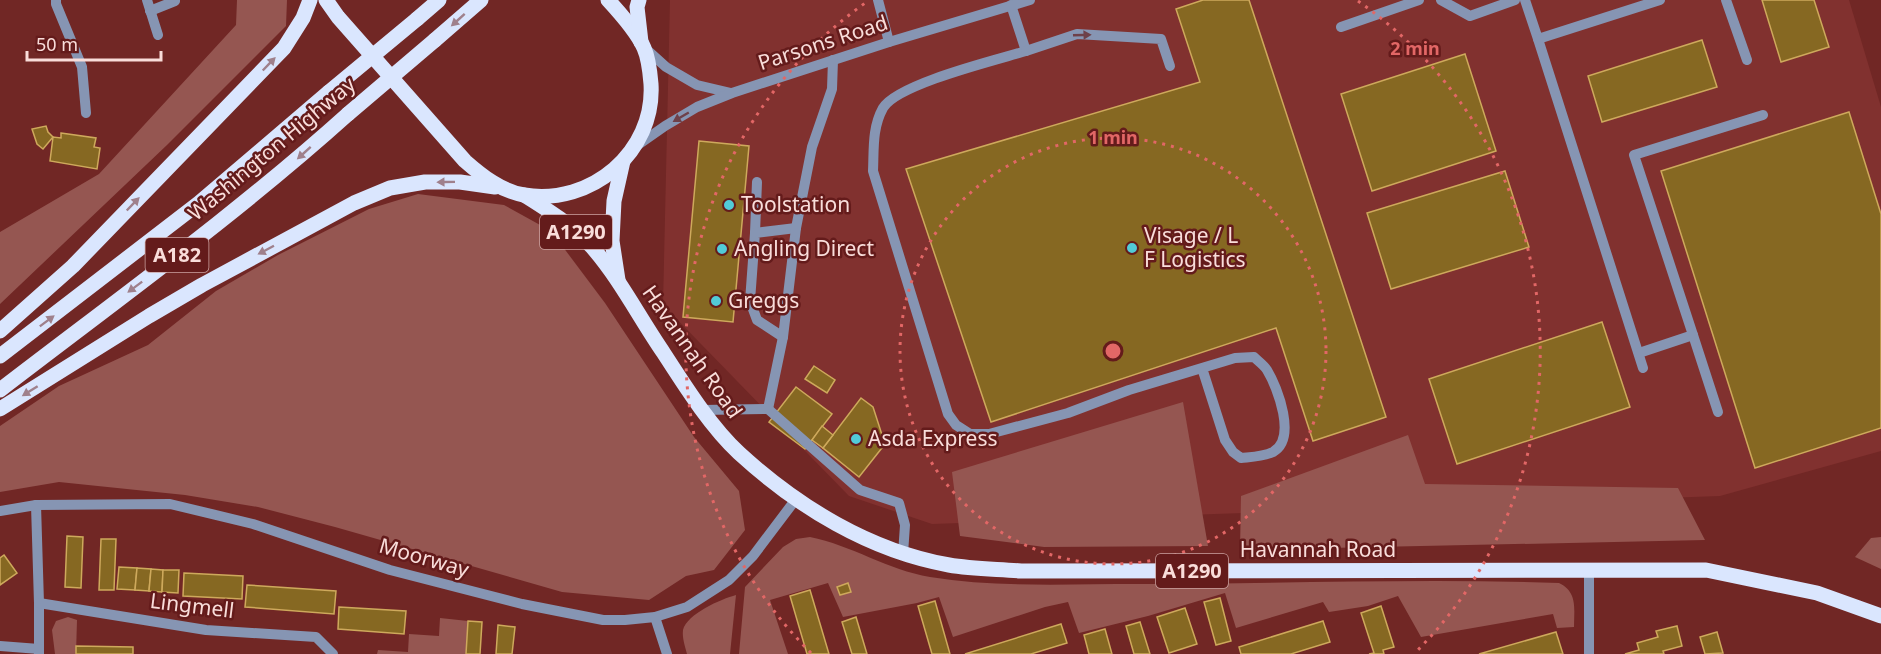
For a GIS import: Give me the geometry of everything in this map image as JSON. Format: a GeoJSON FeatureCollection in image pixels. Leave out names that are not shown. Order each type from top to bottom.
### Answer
{"type":"FeatureCollection","features":[{"type":"Feature","properties":{"kind":"main road"},"geometry":{"type":"LineString","coordinates":[[0,331],[73,266],[284,48],[303,18],[310,0]]}},
{"type":"Feature","properties":{"kind":"main road"},"geometry":{"type":"LineString","coordinates":[[326,0],[465,161],[482,176],[504,189]]}},
{"type":"Feature","properties":{"kind":"main road","name":"Washington Highway"},"geometry":{"type":"LineString","coordinates":[[0,356],[199,203],[439,0]]}},
{"type":"Feature","properties":{"kind":"main road","name":"Washington Highway"},"geometry":{"type":"LineString","coordinates":[[0,390],[189,246],[298,159],[481,0]]}},
{"type":"Feature","properties":{"kind":"main road"},"geometry":{"type":"LineString","coordinates":[[608,0],[642,45]]}},
{"type":"Feature","properties":{"kind":"main road"},"geometry":{"type":"LineString","coordinates":[[0,409],[148,316],[354,203],[390,188],[425,182],[460,182],[504,189],[524,195],[551,196],[578,191],[603,179],[634,148],[646,123],[651,96],[650,68],[642,45],[639,0]]}},
{"type":"Feature","properties":{"kind":"main road","name":"Havannah Road"},"geometry":{"type":"LineString","coordinates":[[618,280],[612,241],[614,201],[623,161]]}},
{"type":"Feature","properties":{"kind":"main road","name":"Havannah Road"},"geometry":{"type":"LineString","coordinates":[[524,195],[560,217],[591,247],[618,280],[661,350],[702,410],[738,453],[796,499],[837,525],[903,554],[950,565],[1021,571],[1706,570],[1817,594],[1881,616]]}},
{"type":"Feature","properties":{"kind":"street"},"geometry":{"type":"LineString","coordinates":[[56,0],[82,67],[86,113]]}},
{"type":"Feature","properties":{"kind":"street"},"geometry":{"type":"LineString","coordinates":[[878,0],[890,42]]}},
{"type":"Feature","properties":{"kind":"street","name":"Parsons Road"},"geometry":{"type":"LineString","coordinates":[[634,148],[665,126],[698,107],[732,93],[1030,0]]}},
{"type":"Feature","properties":{"kind":"street"},"geometry":{"type":"LineString","coordinates":[[1341,27],[1419,0]]}},
{"type":"Feature","properties":{"kind":"street"},"geometry":{"type":"LineString","coordinates":[[1441,0],[1470,16],[1515,0]]}},
{"type":"Feature","properties":{"kind":"street"},"geometry":{"type":"LineString","coordinates":[[1525,0],[1643,368]]}},
{"type":"Feature","properties":{"kind":"street"},"geometry":{"type":"LineString","coordinates":[[1538,39],[1660,0]]}},
{"type":"Feature","properties":{"kind":"street"},"geometry":{"type":"LineString","coordinates":[[1726,0],[1747,60]]}},
{"type":"Feature","properties":{"kind":"street"},"geometry":{"type":"LineString","coordinates":[[158,35],[149,5],[175,1]]}},
{"type":"Feature","properties":{"kind":"street"},"geometry":{"type":"LineString","coordinates":[[1011,6],[1026,51]]}},
{"type":"Feature","properties":{"kind":"street"},"geometry":{"type":"LineString","coordinates":[[1170,66],[1161,39],[1077,34],[930,80],[896,95],[884,107],[874,130],[873,171],[948,414],[956,425],[970,434],[989,434],[1068,413],[1129,390],[1235,358],[1254,357],[1267,369],[1277,392],[1286,424],[1283,441],[1275,451],[1260,456],[1241,458],[1233,452],[1225,440],[1202,368]]}},
{"type":"Feature","properties":{"kind":"street"},"geometry":{"type":"LineString","coordinates":[[642,45],[666,67],[697,85],[732,93]]}},
{"type":"Feature","properties":{"kind":"street"},"geometry":{"type":"LineString","coordinates":[[768,409],[783,337],[796,228],[812,147],[832,89],[833,60]]}},
{"type":"Feature","properties":{"kind":"street"},"geometry":{"type":"LineString","coordinates":[[1718,412],[1634,155],[1763,115]]}},
{"type":"Feature","properties":{"kind":"street"},"geometry":{"type":"LineString","coordinates":[[758,182],[750,301],[757,320],[783,337]]}},
{"type":"Feature","properties":{"kind":"street"},"geometry":{"type":"LineString","coordinates":[[755,233],[796,228]]}},
{"type":"Feature","properties":{"kind":"street"},"geometry":{"type":"LineString","coordinates":[[1639,353],[1693,335]]}},
{"type":"Feature","properties":{"kind":"street"},"geometry":{"type":"LineString","coordinates":[[702,410],[768,409],[860,490],[899,503],[904,525],[903,554]]}},
{"type":"Feature","properties":{"kind":"street","name":"Moorway"},"geometry":{"type":"LineString","coordinates":[[0,511],[36,506],[170,504],[253,524],[390,570],[522,604],[603,620],[625,620],[655,617],[687,607],[729,580],[753,556],[796,499]]}},
{"type":"Feature","properties":{"kind":"street"},"geometry":{"type":"LineString","coordinates":[[0,646],[39,652],[36,506]]}},
{"type":"Feature","properties":{"kind":"street"},"geometry":{"type":"LineString","coordinates":[[1588,654],[1589,571]]}},
{"type":"Feature","properties":{"kind":"street","name":"Lingmell"},"geometry":{"type":"LineString","coordinates":[[39,603],[206,630],[316,637],[333,654]]}},
{"type":"Feature","properties":{"kind":"street"},"geometry":{"type":"LineString","coordinates":[[655,617],[667,654]]}},
{"type":"Feature","properties":{"kind":"shaded area"},"geometry":{"type":"Polygon","coordinates":[[[237,0],[287,0],[286,26],[167,145],[0,304],[0,232],[99,174],[236,25],[237,0]]]}},
{"type":"Feature","properties":{"kind":"shaded area"},"geometry":{"type":"Polygon","coordinates":[[[670,0],[1849,0],[1881,107],[1881,451],[1720,496],[932,524],[849,496],[663,305],[670,0]]]}},
{"type":"Feature","properties":{"kind":"shaded area"},"geometry":{"type":"Polygon","coordinates":[[[418,194],[504,205],[551,231],[605,303],[694,437],[739,491],[745,530],[714,570],[686,576],[649,600],[562,592],[258,507],[185,495],[59,482],[0,492],[0,426],[59,386],[148,345],[216,291],[278,255],[369,209],[418,194]]]}},
{"type":"Feature","properties":{"kind":"shaded area"},"geometry":{"type":"Polygon","coordinates":[[[1183,402],[1208,546],[1044,547],[960,536],[952,472],[1183,402]]]}},
{"type":"Feature","properties":{"kind":"shaded area"},"geometry":{"type":"Polygon","coordinates":[[[1408,435],[1425,484],[1678,488],[1705,540],[1240,550],[1241,496],[1408,435]]]}},
{"type":"Feature","properties":{"kind":"shaded area"},"geometry":{"type":"Polygon","coordinates":[[[810,537],[914,574],[981,583],[1060,585],[1401,581],[1559,583],[1572,596],[1574,627],[1557,628],[1553,614],[1421,637],[1398,596],[1368,606],[1329,612],[1323,602],[1236,628],[1225,593],[1148,616],[1079,633],[1068,602],[1045,607],[953,637],[939,597],[843,617],[828,583],[770,600],[788,654],[739,654],[745,587],[783,547],[796,539],[810,537]]]}},
{"type":"Feature","properties":{"kind":"shaded area"},"geometry":{"type":"Polygon","coordinates":[[[1881,537],[1881,569],[1855,557],[1871,538],[1881,537]]]}},
{"type":"Feature","properties":{"kind":"shaded area"},"geometry":{"type":"Polygon","coordinates":[[[736,595],[730,654],[687,654],[683,636],[686,624],[705,608],[736,595]]]}},
{"type":"Feature","properties":{"kind":"shaded area"},"geometry":{"type":"Polygon","coordinates":[[[68,617],[77,620],[76,654],[55,654],[52,630],[56,621],[68,617]]]}},
{"type":"Feature","properties":{"kind":"shaded area"},"geometry":{"type":"Polygon","coordinates":[[[440,618],[468,621],[466,654],[377,654],[378,650],[408,652],[409,634],[439,636],[440,618]]]}},
{"type":"Feature","properties":{"kind":"building","name":"Visage / L F Logistics"},"geometry":{"type":"Polygon","coordinates":[[[1203,0],[1249,0],[1386,417],[1313,441],[1276,328],[991,422],[906,169],[1200,82],[1176,9],[1203,0]]]}},
{"type":"Feature","properties":{"kind":"building"},"geometry":{"type":"Polygon","coordinates":[[[1762,0],[1814,0],[1829,47],[1781,62],[1762,0]]]}},
{"type":"Feature","properties":{"kind":"building"},"geometry":{"type":"Polygon","coordinates":[[[1702,40],[1717,87],[1602,122],[1588,76],[1702,40]]]}},
{"type":"Feature","properties":{"kind":"building"},"geometry":{"type":"Polygon","coordinates":[[[1465,54],[1496,151],[1372,191],[1341,94],[1465,54]]]}},
{"type":"Feature","properties":{"kind":"building"},"geometry":{"type":"Polygon","coordinates":[[[1849,112],[1881,214],[1881,428],[1755,468],[1661,171],[1849,112]]]}},
{"type":"Feature","properties":{"kind":"building"},"geometry":{"type":"Polygon","coordinates":[[[46,126],[53,137],[43,149],[37,144],[32,129],[46,126]]]}},
{"type":"Feature","properties":{"kind":"building"},"geometry":{"type":"Polygon","coordinates":[[[61,133],[96,138],[94,147],[100,148],[97,169],[50,161],[53,137],[61,138],[61,133]]]}},
{"type":"Feature","properties":{"kind":"building"},"geometry":{"type":"Polygon","coordinates":[[[699,141],[749,146],[733,322],[683,317],[699,141]]]}},
{"type":"Feature","properties":{"kind":"building"},"geometry":{"type":"Polygon","coordinates":[[[1505,171],[1529,247],[1391,289],[1367,213],[1505,171]]]}},
{"type":"Feature","properties":{"kind":"building"},"geometry":{"type":"Polygon","coordinates":[[[1602,322],[1630,407],[1457,464],[1429,379],[1602,322]]]}},
{"type":"Feature","properties":{"kind":"building"},"geometry":{"type":"Polygon","coordinates":[[[814,366],[835,380],[827,393],[805,379],[814,366]]]}},
{"type":"Feature","properties":{"kind":"building"},"geometry":{"type":"Polygon","coordinates":[[[796,387],[832,414],[805,449],[769,422],[796,387]]]}},
{"type":"Feature","properties":{"kind":"building","name":"Asda Express"},"geometry":{"type":"Polygon","coordinates":[[[861,398],[873,407],[885,444],[859,477],[823,448],[861,398]]]}},
{"type":"Feature","properties":{"kind":"building"},"geometry":{"type":"Polygon","coordinates":[[[822,426],[833,435],[823,448],[812,440],[822,426]]]}},
{"type":"Feature","properties":{"kind":"building"},"geometry":{"type":"Polygon","coordinates":[[[67,536],[83,537],[81,588],[65,587],[67,536]]]}},
{"type":"Feature","properties":{"kind":"building"},"geometry":{"type":"Polygon","coordinates":[[[101,539],[116,539],[114,590],[99,590],[101,539]]]}},
{"type":"Feature","properties":{"kind":"building"},"geometry":{"type":"Polygon","coordinates":[[[4,555],[17,573],[0,585],[0,558],[4,555]]]}},
{"type":"Feature","properties":{"kind":"building"},"geometry":{"type":"Polygon","coordinates":[[[119,567],[137,568],[135,590],[117,589],[119,567]]]}},
{"type":"Feature","properties":{"kind":"building"},"geometry":{"type":"Polygon","coordinates":[[[137,568],[151,569],[149,591],[135,590],[137,568]]]}},
{"type":"Feature","properties":{"kind":"building"},"geometry":{"type":"Polygon","coordinates":[[[151,569],[163,570],[162,592],[149,591],[151,569]]]}},
{"type":"Feature","properties":{"kind":"building"},"geometry":{"type":"Polygon","coordinates":[[[163,570],[179,570],[178,593],[162,592],[163,570]]]}},
{"type":"Feature","properties":{"kind":"building"},"geometry":{"type":"Polygon","coordinates":[[[184,573],[243,576],[242,599],[183,596],[184,573]]]}},
{"type":"Feature","properties":{"kind":"building"},"geometry":{"type":"Polygon","coordinates":[[[848,583],[851,592],[840,595],[837,587],[848,583]]]}},
{"type":"Feature","properties":{"kind":"building"},"geometry":{"type":"Polygon","coordinates":[[[247,585],[336,591],[334,614],[245,607],[247,585]]]}},
{"type":"Feature","properties":{"kind":"building"},"geometry":{"type":"Polygon","coordinates":[[[810,590],[829,654],[807,654],[790,596],[810,590]]]}},
{"type":"Feature","properties":{"kind":"building"},"geometry":{"type":"Polygon","coordinates":[[[1220,598],[1231,641],[1216,645],[1204,602],[1220,598]]]}},
{"type":"Feature","properties":{"kind":"building"},"geometry":{"type":"Polygon","coordinates":[[[935,601],[950,654],[932,654],[918,606],[935,601]]]}},
{"type":"Feature","properties":{"kind":"building"},"geometry":{"type":"Polygon","coordinates":[[[1381,606],[1394,647],[1383,650],[1384,654],[1369,654],[1374,653],[1361,613],[1381,606]]]}},
{"type":"Feature","properties":{"kind":"building"},"geometry":{"type":"Polygon","coordinates":[[[339,607],[406,611],[404,634],[338,629],[339,607]]]}},
{"type":"Feature","properties":{"kind":"building"},"geometry":{"type":"Polygon","coordinates":[[[1185,608],[1197,644],[1169,653],[1157,617],[1185,608]]]}},
{"type":"Feature","properties":{"kind":"building"},"geometry":{"type":"Polygon","coordinates":[[[856,617],[867,654],[852,654],[842,622],[856,617]]]}},
{"type":"Feature","properties":{"kind":"building"},"geometry":{"type":"Polygon","coordinates":[[[468,621],[482,622],[480,654],[466,654],[468,621]]]}},
{"type":"Feature","properties":{"kind":"building"},"geometry":{"type":"Polygon","coordinates":[[[1323,621],[1330,642],[1291,654],[1241,654],[1239,647],[1323,621]]]}},
{"type":"Feature","properties":{"kind":"building"},"geometry":{"type":"Polygon","coordinates":[[[1140,622],[1150,654],[1134,654],[1126,626],[1140,622]]]}},
{"type":"Feature","properties":{"kind":"building"},"geometry":{"type":"Polygon","coordinates":[[[1061,624],[1067,643],[1031,654],[965,654],[1061,624]]]}},
{"type":"Feature","properties":{"kind":"building"},"geometry":{"type":"Polygon","coordinates":[[[498,625],[515,627],[512,654],[496,654],[498,625]]]}},
{"type":"Feature","properties":{"kind":"building"},"geometry":{"type":"Polygon","coordinates":[[[1677,626],[1682,646],[1663,651],[1664,654],[1625,654],[1639,650],[1637,643],[1658,637],[1656,631],[1677,626]]]}},
{"type":"Feature","properties":{"kind":"building"},"geometry":{"type":"Polygon","coordinates":[[[1105,629],[1112,654],[1089,654],[1084,635],[1105,629]]]}},
{"type":"Feature","properties":{"kind":"building"},"geometry":{"type":"Polygon","coordinates":[[[1556,632],[1563,654],[1479,654],[1556,632]]]}},
{"type":"Feature","properties":{"kind":"building"},"geometry":{"type":"Polygon","coordinates":[[[1717,632],[1723,653],[1705,654],[1700,637],[1717,632]]]}},
{"type":"Feature","properties":{"kind":"building"},"geometry":{"type":"Polygon","coordinates":[[[76,646],[133,647],[133,654],[76,654],[76,646]]]}},
{"type":"Feature","properties":{"kind":"place","name":"Toolstation"},"geometry":{"type":"Point","coordinates":[729,205]}},
{"type":"Feature","properties":{"kind":"place","name":"Visage / L F Logistics"},"geometry":{"type":"Point","coordinates":[1132,248]}},
{"type":"Feature","properties":{"kind":"place","name":"Angling Direct"},"geometry":{"type":"Point","coordinates":[722,249]}},
{"type":"Feature","properties":{"kind":"place","name":"Greggs"},"geometry":{"type":"Point","coordinates":[716,301]}},
{"type":"Feature","properties":{"kind":"place","name":"Asda Express"},"geometry":{"type":"Point","coordinates":[856,439]}}]}
